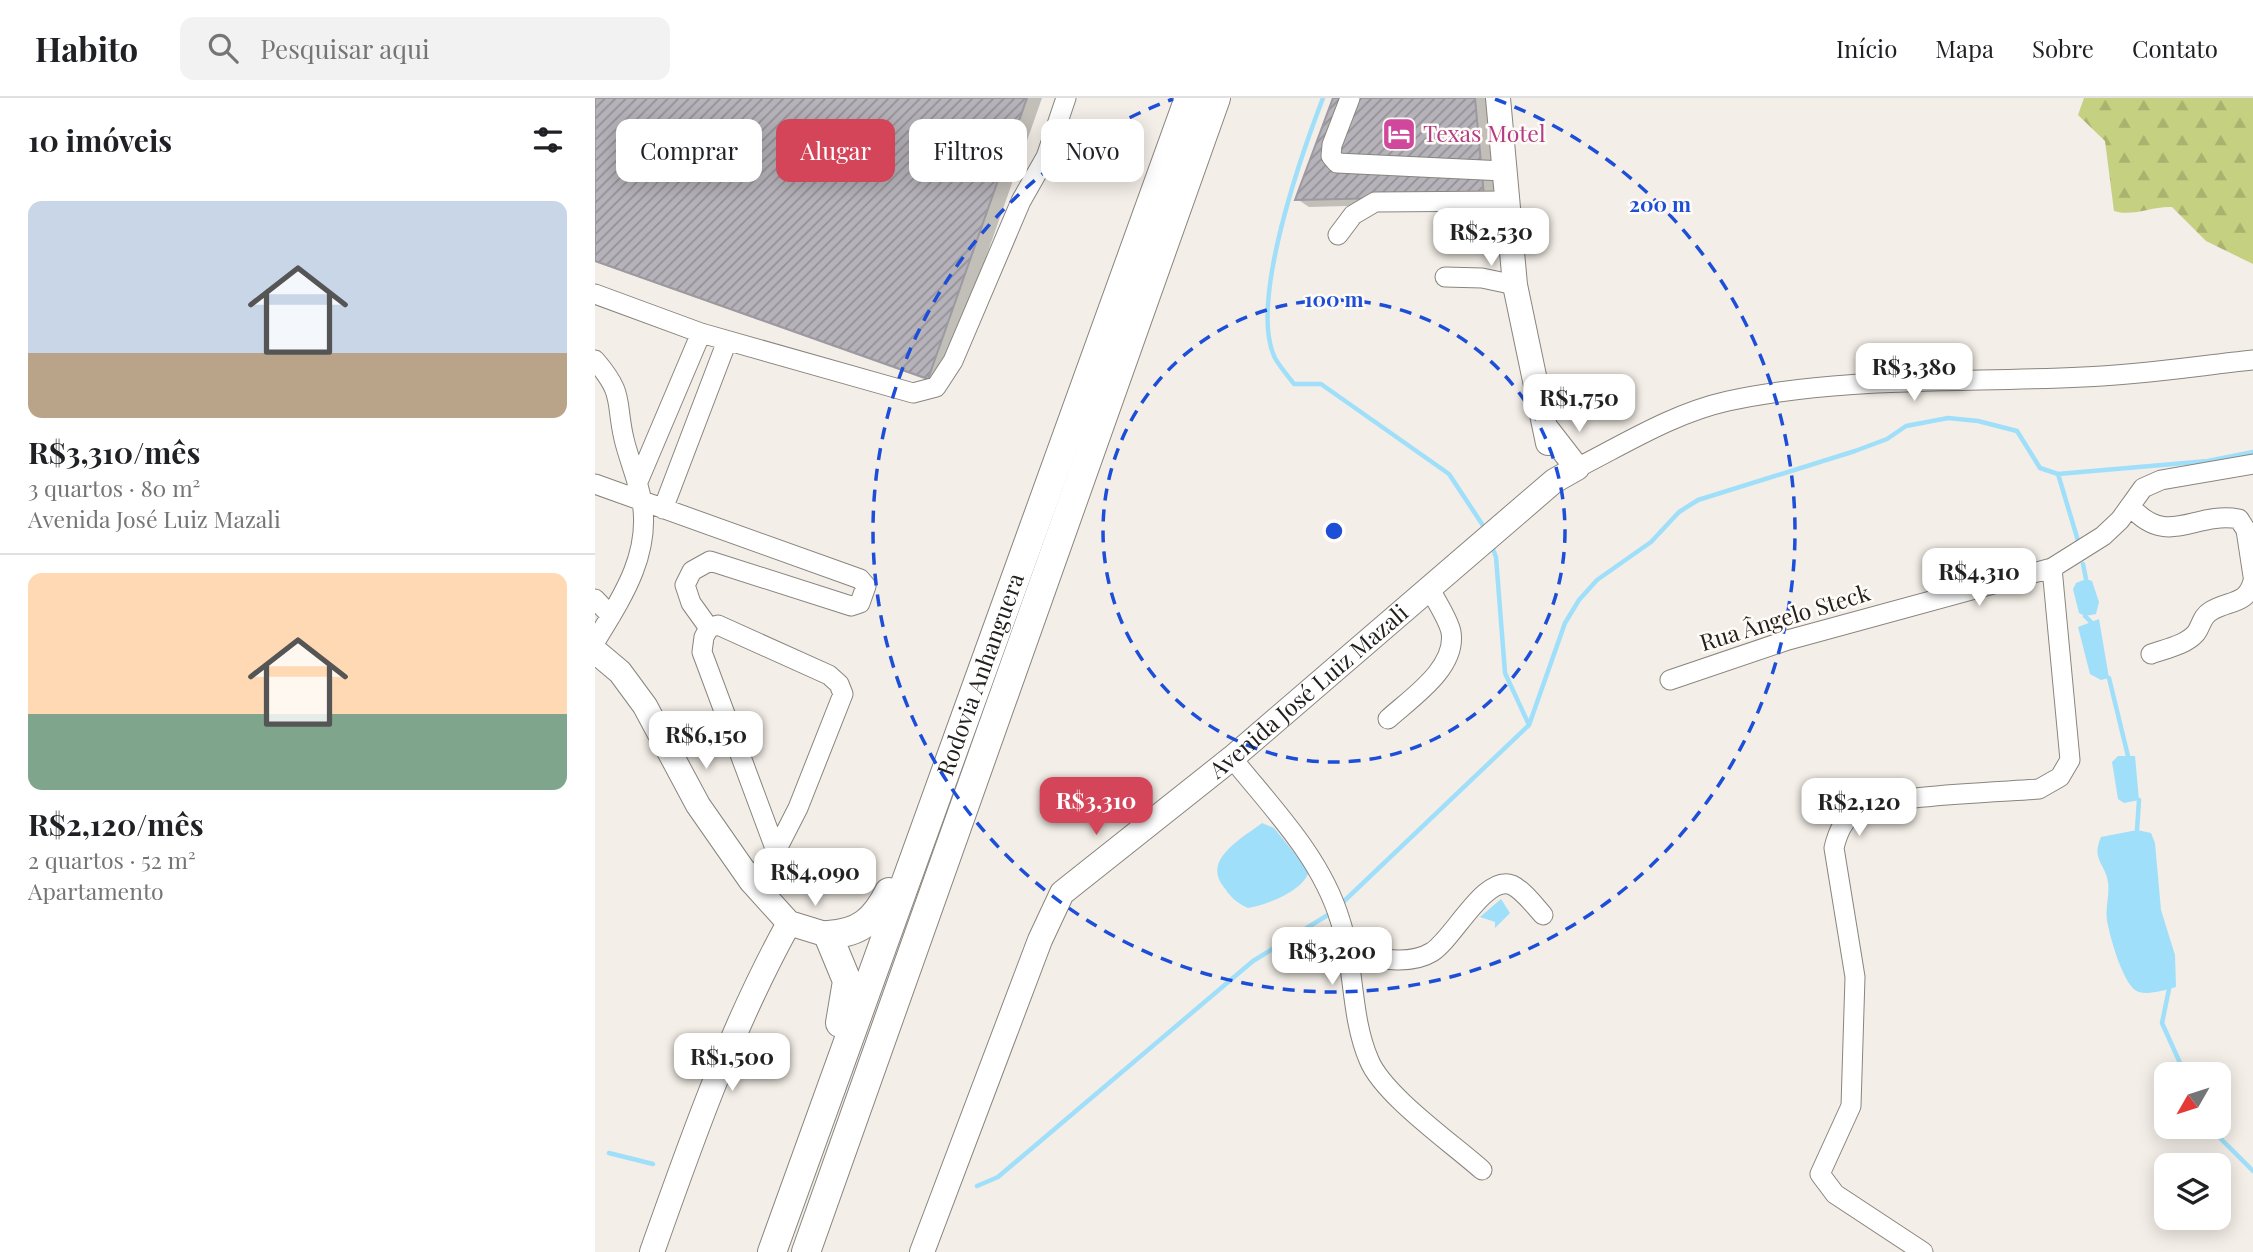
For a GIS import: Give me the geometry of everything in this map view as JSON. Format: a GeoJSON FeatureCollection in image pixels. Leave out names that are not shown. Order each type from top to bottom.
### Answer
{"type":"FeatureCollection","features":[{"type":"Feature","properties":{"kind":"highway","name":"Rodovia Anhanguera"},"geometry":{"type":"LineString","coordinates":[[772,1252],[1189,98]]}},
{"type":"Feature","properties":{"kind":"highway","name":"Rodovia Anhanguera"},"geometry":{"type":"LineString","coordinates":[[806,1252],[1216,98]]}},
{"type":"Feature","properties":{"kind":"highway"},"geometry":{"type":"LineString","coordinates":[[806,1157],[843,1014],[847,981],[828,935],[849,934],[864,926],[879,912],[934,799]]}},
{"type":"Feature","properties":{"kind":"main road"},"geometry":{"type":"LineString","coordinates":[[1498,98],[1515,285],[1546,428],[1554,481]]}},
{"type":"Feature","properties":{"kind":"main road"},"geometry":{"type":"LineString","coordinates":[[1546,428],[1577,468]]}},
{"type":"Feature","properties":{"kind":"main road","name":"Avenida José Luiz Mazali"},"geometry":{"type":"LineString","coordinates":[[922,1252],[1035,953],[1062,893],[1232,758],[1554,481],[1577,468]]}},
{"type":"Feature","properties":{"kind":"main road"},"geometry":{"type":"LineString","coordinates":[[595,651],[620,672],[645,706],[698,804],[751,881],[789,923],[828,935]]}},
{"type":"Feature","properties":{"kind":"main road"},"geometry":{"type":"LineString","coordinates":[[652,1252],[712,1082],[762,972],[789,923]]}},
{"type":"Feature","properties":{"kind":"street"},"geometry":{"type":"LineString","coordinates":[[595,294],[701,333],[913,393],[936,387],[954,361],[1021,201],[1046,157],[1066,98]]}},
{"type":"Feature","properties":{"kind":"street"},"geometry":{"type":"LineString","coordinates":[[1350,98],[1332,145],[1331,156],[1337,163],[1504,170]]}},
{"type":"Feature","properties":{"kind":"street"},"geometry":{"type":"LineString","coordinates":[[1338,235],[1353,215],[1375,201],[1507,201]]}},
{"type":"Feature","properties":{"kind":"street"},"geometry":{"type":"LineString","coordinates":[[1445,277],[1482,278],[1515,285]]}},
{"type":"Feature","properties":{"kind":"street"},"geometry":{"type":"LineString","coordinates":[[639,493],[701,333]]}},
{"type":"Feature","properties":{"kind":"street"},"geometry":{"type":"LineString","coordinates":[[663,509],[727,341]]}},
{"type":"Feature","properties":{"kind":"street"},"geometry":{"type":"LineString","coordinates":[[595,360],[612,380],[621,406],[623,436],[639,493],[643,534],[629,587],[595,642]]}},
{"type":"Feature","properties":{"kind":"street"},"geometry":{"type":"LineString","coordinates":[[1577,468],[1681,415],[1727,401],[1793,391],[1887,384],[2087,377],[2253,360]]}},
{"type":"Feature","properties":{"kind":"street","name":"Rua Ângelo Steck"},"geometry":{"type":"LineString","coordinates":[[1670,680],[1837,625],[2052,568],[2103,536],[2143,488],[2161,480],[2253,464]]}},
{"type":"Feature","properties":{"kind":"street"},"geometry":{"type":"LineString","coordinates":[[595,484],[639,493],[663,509],[859,579],[866,586],[860,603],[851,606],[710,561],[692,570],[685,585],[691,603],[709,628]]}},
{"type":"Feature","properties":{"kind":"street"},"geometry":{"type":"LineString","coordinates":[[2130,506],[2142,520],[2158,528],[2224,517],[2239,519],[2246,530],[2253,579],[2250,593],[2240,601],[2213,609],[2202,618],[2197,632],[2187,640],[2151,654]]}},
{"type":"Feature","properties":{"kind":"street"},"geometry":{"type":"LineString","coordinates":[[1923,1252],[1835,1194],[1820,1174],[1851,1106],[1854,977],[1834,848],[1838,832],[1855,812],[1865,808],[1885,802],[2039,789],[2060,777],[2070,760],[2069,730],[2052,568]]}},
{"type":"Feature","properties":{"kind":"street"},"geometry":{"type":"LineString","coordinates":[[1388,719],[1431,679],[1446,661],[1451,633],[1429,587]]}},
{"type":"Feature","properties":{"kind":"street"},"geometry":{"type":"LineString","coordinates":[[595,599],[611,616]]}},
{"type":"Feature","properties":{"kind":"street"},"geometry":{"type":"LineString","coordinates":[[751,881],[776,851],[798,808],[843,694],[839,684],[829,675],[718,625],[709,628],[704,637],[702,652],[776,851]]}},
{"type":"Feature","properties":{"kind":"street"},"geometry":{"type":"LineString","coordinates":[[1232,758],[1328,883],[1342,923],[1357,1017],[1369,1061],[1383,1083],[1482,1170]]}},
{"type":"Feature","properties":{"kind":"street"},"geometry":{"type":"LineString","coordinates":[[1347,953],[1398,959],[1431,953],[1454,933],[1484,892],[1498,884],[1509,884],[1520,891],[1543,915]]}},
{"type":"Feature","properties":{"kind":"green space"},"geometry":{"type":"Polygon","coordinates":[[[2084,98],[2253,98],[2253,264],[2206,241],[2172,207],[2129,213],[2114,211],[2105,141],[2078,115],[2084,98]]]}},
{"type":"Feature","properties":{"kind":"water"},"geometry":{"type":"Polygon","coordinates":[[[2086,579],[2092,581],[2099,602],[2096,614],[2085,616],[2079,613],[2073,589],[2076,583],[2086,579]]]}},
{"type":"Feature","properties":{"kind":"water"},"geometry":{"type":"Polygon","coordinates":[[[2099,619],[2109,678],[2101,680],[2090,674],[2078,627],[2099,619]]]}},
{"type":"Feature","properties":{"kind":"water"},"geometry":{"type":"Polygon","coordinates":[[[2118,756],[2135,756],[2139,800],[2124,803],[2118,799],[2112,762],[2118,756]]]}},
{"type":"Feature","properties":{"kind":"water"},"geometry":{"type":"Polygon","coordinates":[[[1262,823],[1274,828],[1309,871],[1306,878],[1292,891],[1248,908],[1226,890],[1218,876],[1218,867],[1221,858],[1236,842],[1262,823]]]}},
{"type":"Feature","properties":{"kind":"water"},"geometry":{"type":"Polygon","coordinates":[[[2137,830],[2151,833],[2155,843],[2161,910],[2175,955],[2176,987],[2147,993],[2133,989],[2118,960],[2107,920],[2108,882],[2097,851],[2101,837],[2137,830]]]}},
{"type":"Feature","properties":{"kind":"water"},"geometry":{"type":"Polygon","coordinates":[[[1501,899],[1510,913],[1495,928],[1495,922],[1480,917],[1501,899]]]}},
{"type":"Feature","properties":{"kind":"building"},"geometry":{"type":"Polygon","coordinates":[[[595,98],[1027,98],[1020,119],[909,119],[909,182],[997,182],[928,379],[595,261],[595,98]]]}},
{"type":"Feature","properties":{"kind":"building","name":"Texas Motel"},"geometry":{"type":"Polygon","coordinates":[[[1333,98],[1475,98],[1484,196],[1295,200],[1333,98]]]}},
{"type":"Feature","properties":{"kind":"waterway"},"geometry":{"type":"LineString","coordinates":[[1323,98],[1291,190],[1273,267],[1268,302],[1268,334],[1275,358],[1294,384],[1321,384],[1449,474],[1486,530]]}},
{"type":"Feature","properties":{"kind":"waterway"},"geometry":{"type":"LineString","coordinates":[[1340,905],[1529,725],[1565,623],[1579,600],[1597,580],[1651,542],[1679,512],[1698,500],[1855,451],[1887,439],[1906,426],[1948,418],[1978,421],[2017,431],[2040,468],[2058,474],[2208,461],[2253,452]]}},
{"type":"Feature","properties":{"kind":"waterway"},"geometry":{"type":"LineString","coordinates":[[2058,474],[2079,544]]}},
{"type":"Feature","properties":{"kind":"waterway"},"geometry":{"type":"LineString","coordinates":[[1491,544],[1496,557],[1505,673],[1529,725]]}},
{"type":"Feature","properties":{"kind":"waterway"},"geometry":{"type":"LineString","coordinates":[[2083,564],[2086,579]]}},
{"type":"Feature","properties":{"kind":"waterway"},"geometry":{"type":"LineString","coordinates":[[2085,616],[2091,622]]}},
{"type":"Feature","properties":{"kind":"waterway"},"geometry":{"type":"LineString","coordinates":[[2109,678],[2128,756]]}},
{"type":"Feature","properties":{"kind":"waterway"},"geometry":{"type":"LineString","coordinates":[[2137,830],[2139,800]]}},
{"type":"Feature","properties":{"kind":"waterway"},"geometry":{"type":"LineString","coordinates":[[977,1186],[998,1177],[1253,961],[1331,913]]}},
{"type":"Feature","properties":{"kind":"waterway"},"geometry":{"type":"LineString","coordinates":[[2169,989],[2162,1023],[2180,1062]]}},
{"type":"Feature","properties":{"kind":"waterway"},"geometry":{"type":"LineString","coordinates":[[2221,1139],[2253,1171]]}},
{"type":"Feature","properties":{"kind":"waterway"},"geometry":{"type":"LineString","coordinates":[[609,1153],[653,1164]]}},
{"type":"Feature","properties":{"kind":"place","name":"Texas Motel"},"geometry":{"type":"Point","coordinates":[1399,134]}}]}
